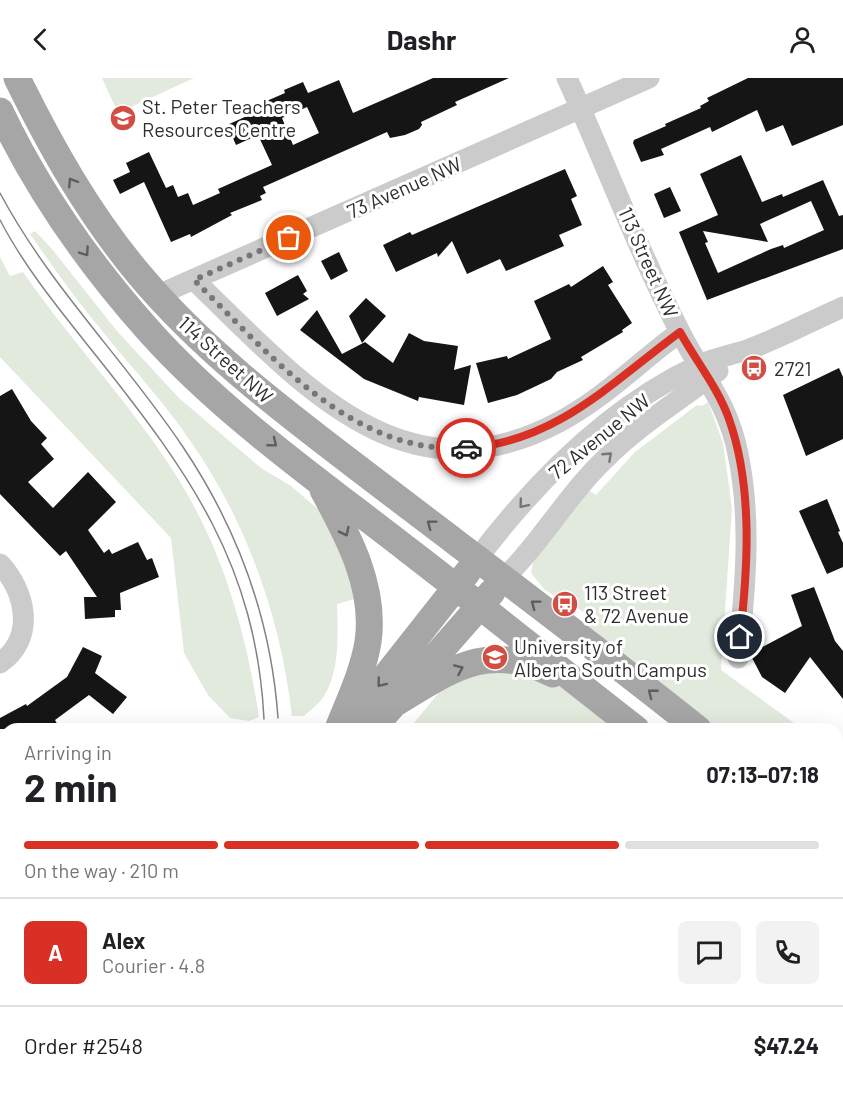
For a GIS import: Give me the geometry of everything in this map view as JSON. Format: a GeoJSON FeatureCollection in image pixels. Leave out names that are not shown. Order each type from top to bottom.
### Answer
{"type":"FeatureCollection","features":[{"type":"Feature","properties":{"kind":"main road","name":"114 Street NW"},"geometry":{"type":"LineString","coordinates":[[17,78],[52,148],[87,205],[122,253],[158,295],[193,331],[245,378],[502,580]]}},
{"type":"Feature","properties":{"kind":"main road","name":"114 Street NW"},"geometry":{"type":"LineString","coordinates":[[0,111],[15,142],[52,204],[93,264],[150,332],[227,406],[318,481],[490,614]]}},
{"type":"Feature","properties":{"kind":"main road"},"geometry":{"type":"LineString","coordinates":[[318,481],[355,554],[367,604],[368,640],[343,723]]}},
{"type":"Feature","properties":{"kind":"main road"},"geometry":{"type":"LineString","coordinates":[[348,723],[356,717],[477,559]]}},
{"type":"Feature","properties":{"kind":"main road"},"geometry":{"type":"LineString","coordinates":[[377,723],[389,707],[490,614],[502,580],[690,723]]}},
{"type":"Feature","properties":{"kind":"main road"},"geometry":{"type":"LineString","coordinates":[[490,614],[628,723]]}},
{"type":"Feature","properties":{"kind":"main road"},"geometry":{"type":"LineString","coordinates":[[389,707],[461,666],[488,659],[510,659],[536,665],[589,692]]}},
{"type":"Feature","properties":{"kind":"street","name":"113 Street NW"},"geometry":{"type":"LineString","coordinates":[[567,78],[680,332],[729,420],[738,454],[745,507],[745,594],[738,658]]}},
{"type":"Feature","properties":{"kind":"street","name":"73 Avenue NW"},"geometry":{"type":"LineString","coordinates":[[158,295],[649,78]]}},
{"type":"Feature","properties":{"kind":"street","name":"114 Street NW"},"geometry":{"type":"LineString","coordinates":[[194,280],[258,342],[334,409],[372,430],[427,446]]}},
{"type":"Feature","properties":{"kind":"street","name":"72 Avenue NW"},"geometry":{"type":"LineString","coordinates":[[477,559],[538,486],[582,445],[632,404],[843,307]]}},
{"type":"Feature","properties":{"kind":"street","name":"72 Avenue NW"},"geometry":{"type":"LineString","coordinates":[[427,446],[478,447],[499,444],[541,431],[579,410],[680,332]]}},
{"type":"Feature","properties":{"kind":"street","name":"72 Avenue NW"},"geometry":{"type":"LineString","coordinates":[[502,580],[518,564],[573,493],[606,458],[704,372]]}},
{"type":"Feature","properties":{"kind":"street"},"geometry":{"type":"LineString","coordinates":[[502,580],[508,556],[574,470],[582,445]]}},
{"type":"Feature","properties":{"kind":"street"},"geometry":{"type":"LineString","coordinates":[[0,564],[10,575],[25,608],[25,624],[13,650],[0,663]]}},
{"type":"Feature","properties":{"kind":"shaded area"},"geometry":{"type":"Polygon","coordinates":[[[102,78],[194,78],[118,113],[102,78]]]}},
{"type":"Feature","properties":{"kind":"shaded area"},"geometry":{"type":"Polygon","coordinates":[[[35,231],[117,331],[179,398],[261,468],[291,486],[319,510],[344,548],[358,598],[337,604],[337,652],[333,675],[322,699],[304,716],[292,716],[287,680],[270,608],[245,538],[229,505],[181,428],[93,320],[47,259],[30,234],[35,231]]]}},
{"type":"Feature","properties":{"kind":"shaded area"},"geometry":{"type":"Polygon","coordinates":[[[0,257],[10,276],[23,272],[143,427],[195,508],[209,536],[231,594],[240,624],[259,717],[249,721],[230,718],[208,695],[184,653],[171,538],[0,357],[0,257]]]}},
{"type":"Feature","properties":{"kind":"shaded area"},"geometry":{"type":"Polygon","coordinates":[[[708,402],[723,443],[732,508],[721,670],[794,723],[709,723],[581,623],[587,615],[576,607],[573,609],[544,589],[531,573],[534,557],[587,489],[596,495],[635,452],[697,405],[702,406],[708,402]]]}},
{"type":"Feature","properties":{"kind":"shaded area"},"geometry":{"type":"Polygon","coordinates":[[[481,670],[550,678],[608,723],[414,723],[441,690],[481,670]]]}},
{"type":"Feature","properties":{"kind":"building"},"geometry":{"type":"Polygon","coordinates":[[[433,78],[509,78],[455,102],[457,105],[421,122],[419,129],[390,138],[387,132],[263,187],[266,193],[260,196],[262,200],[230,213],[232,215],[191,237],[190,234],[171,242],[144,182],[120,194],[113,180],[130,172],[126,163],[149,152],[166,188],[173,185],[178,197],[188,193],[193,205],[220,193],[218,189],[272,165],[258,135],[236,145],[227,125],[247,116],[244,111],[285,93],[284,90],[303,82],[308,93],[339,80],[353,113],[433,78]],[[307,107],[282,118],[293,145],[319,133],[307,107]]]}},
{"type":"Feature","properties":{"kind":"building"},"geometry":{"type":"Polygon","coordinates":[[[748,78],[843,78],[843,125],[792,146],[783,125],[766,132],[757,110],[712,132],[710,127],[661,149],[664,155],[641,162],[633,143],[634,140],[701,108],[700,106],[709,101],[707,98],[748,78]]]}},
{"type":"Feature","properties":{"kind":"building"},"geometry":{"type":"Polygon","coordinates":[[[741,155],[762,202],[782,194],[783,197],[823,180],[839,216],[843,215],[843,249],[707,300],[679,232],[718,215],[700,174],[741,155]],[[811,201],[760,224],[768,242],[703,231],[708,242],[705,243],[718,273],[771,249],[783,245],[784,248],[824,230],[811,201]]]}},
{"type":"Feature","properties":{"kind":"building"},"geometry":{"type":"Polygon","coordinates":[[[565,169],[577,196],[571,199],[582,225],[559,235],[564,246],[506,271],[500,259],[467,274],[452,241],[438,257],[437,253],[396,272],[383,245],[410,232],[412,235],[565,169]]]}},
{"type":"Feature","properties":{"kind":"building"},"geometry":{"type":"Polygon","coordinates":[[[670,187],[681,211],[664,218],[654,194],[670,187]]]}},
{"type":"Feature","properties":{"kind":"building"},"geometry":{"type":"Polygon","coordinates":[[[339,252],[348,271],[331,280],[321,261],[339,252]]]}},
{"type":"Feature","properties":{"kind":"building"},"geometry":{"type":"Polygon","coordinates":[[[603,266],[613,282],[608,285],[632,323],[622,330],[623,332],[581,357],[583,360],[557,372],[551,379],[517,395],[488,403],[476,363],[507,356],[508,359],[551,339],[534,301],[569,284],[571,287],[603,266]]]}},
{"type":"Feature","properties":{"kind":"building"},"geometry":{"type":"Polygon","coordinates":[[[298,275],[307,291],[303,294],[309,299],[277,316],[265,293],[298,275]]]}},
{"type":"Feature","properties":{"kind":"building"},"geometry":{"type":"Polygon","coordinates":[[[366,298],[386,316],[362,343],[349,316],[366,298]]]}},
{"type":"Feature","properties":{"kind":"building"},"geometry":{"type":"Polygon","coordinates":[[[317,310],[342,354],[365,342],[393,363],[409,333],[424,341],[458,346],[454,370],[471,365],[464,405],[419,397],[418,401],[364,379],[300,330],[317,310]]]}},
{"type":"Feature","properties":{"kind":"building"},"geometry":{"type":"Polygon","coordinates":[[[839,368],[843,377],[843,439],[806,456],[783,395],[839,368]]]}},
{"type":"Feature","properties":{"kind":"building"},"geometry":{"type":"Polygon","coordinates":[[[12,389],[31,421],[47,438],[41,444],[54,459],[28,482],[53,508],[88,472],[116,502],[88,530],[104,553],[109,549],[112,554],[138,542],[147,560],[152,558],[159,577],[120,593],[121,610],[115,610],[115,617],[85,619],[84,597],[97,597],[66,551],[60,556],[0,494],[0,396],[12,389]]]}},
{"type":"Feature","properties":{"kind":"building"},"geometry":{"type":"Polygon","coordinates":[[[827,499],[843,543],[843,567],[827,574],[799,511],[827,499]]]}},
{"type":"Feature","properties":{"kind":"building"},"geometry":{"type":"Polygon","coordinates":[[[814,587],[835,641],[843,651],[843,699],[810,657],[785,693],[762,677],[751,656],[751,653],[802,626],[791,595],[814,587]]]}},
{"type":"Feature","properties":{"kind":"building"},"geometry":{"type":"Polygon","coordinates":[[[83,647],[102,656],[95,673],[127,697],[113,714],[89,695],[55,720],[57,723],[0,723],[0,718],[26,704],[27,706],[67,677],[83,647]]]}},
{"type":"Feature","properties":{"kind":"tram line"},"geometry":{"type":"LineString","coordinates":[[0,193],[20,227],[65,292],[161,415],[203,478],[220,510],[248,576],[259,610],[268,645],[278,718]]}},
{"type":"Feature","properties":{"kind":"tram line"},"geometry":{"type":"LineString","coordinates":[[0,220],[21,256],[46,291],[162,442],[212,524],[232,568],[248,614],[258,664],[264,719]]}},
{"type":"Feature","properties":{"kind":"way so far"},"geometry":{"type":"LineString","coordinates":[[289,238],[194,280],[317,395],[353,421],[408,442],[444,448],[466,448]]}},
{"type":"Feature","properties":{"kind":"place","name":"St. Peter Teachers Resources Centre"},"geometry":{"type":"Point","coordinates":[123,118]}},
{"type":"Feature","properties":{"kind":"place","name":"2721"},"geometry":{"type":"Point","coordinates":[754,368]}},
{"type":"Feature","properties":{"kind":"place","name":"113 Street & 72 Avenue"},"geometry":{"type":"Point","coordinates":[565,604]}},
{"type":"Feature","properties":{"kind":"place","name":"University of Alberta South Campus"},"geometry":{"type":"Point","coordinates":[495,657]}},
{"type":"Feature","properties":{"kind":"route"},"geometry":{"type":"LineString","coordinates":[[466,448],[521,439],[561,421],[579,410],[680,332],[720,397],[738,454],[745,507],[745,594],[740,637]]}}]}
